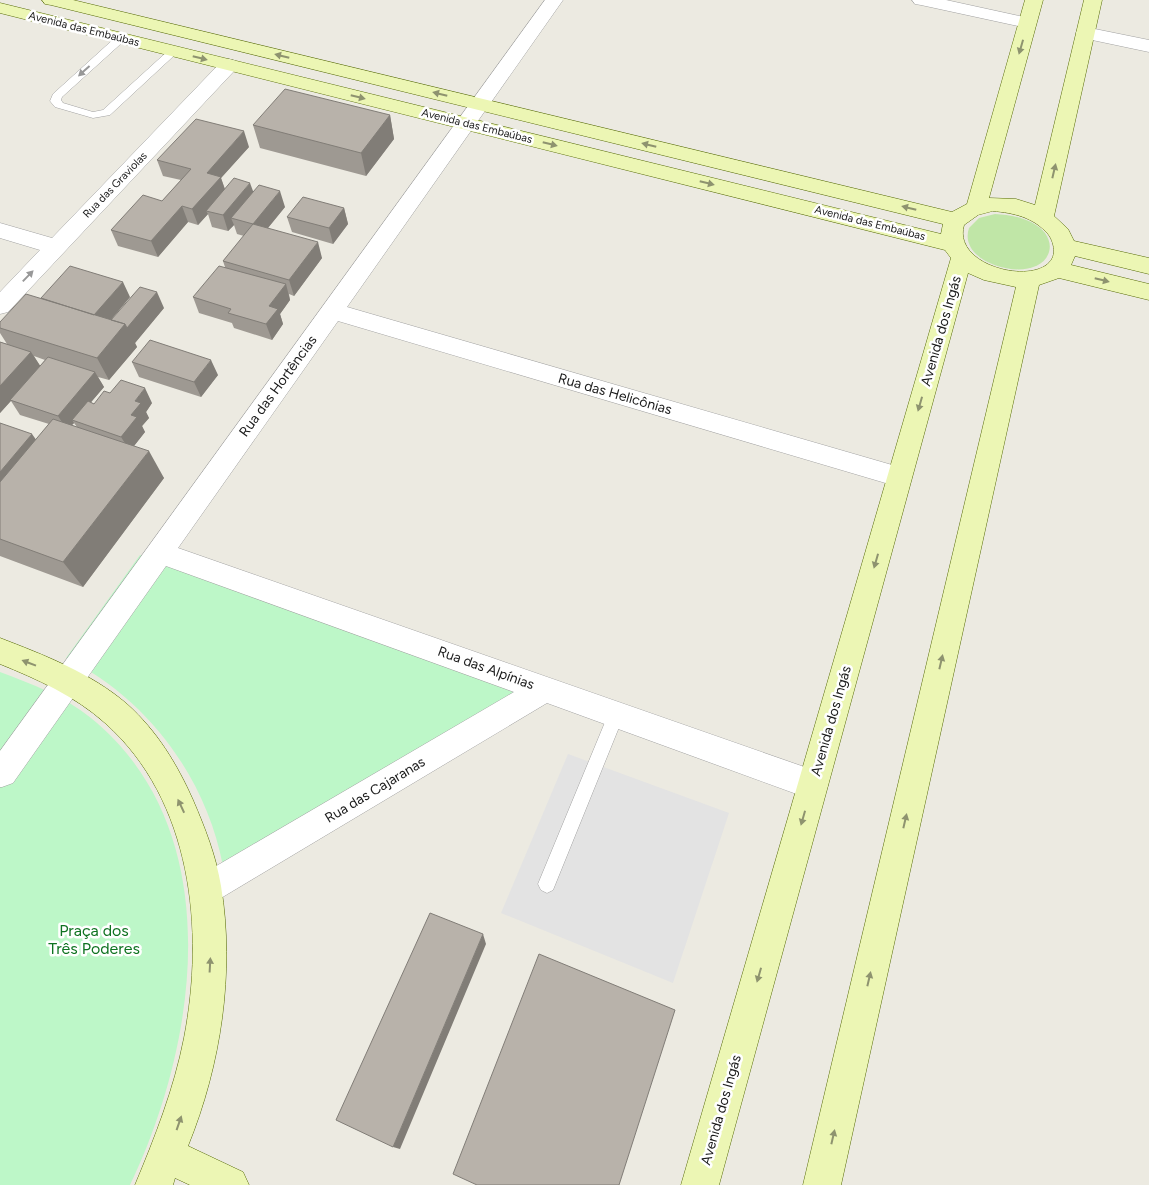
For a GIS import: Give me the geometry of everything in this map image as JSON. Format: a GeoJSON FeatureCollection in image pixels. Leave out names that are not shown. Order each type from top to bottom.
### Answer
{"type":"FeatureCollection","features":[{"type":"Feature","properties":{"kind":"street","name":"Avenida das Embaúbas"},"geometry":{"type":"LineString","coordinates":[[51,0],[956,220]]}},
{"type":"Feature","properties":{"kind":"street","name":"Rua das Hortências"},"geometry":{"type":"LineString","coordinates":[[2,773],[554,0]]}},
{"type":"Feature","properties":{"kind":"street"},"geometry":{"type":"LineString","coordinates":[[920,0],[1027,23]]}},
{"type":"Feature","properties":{"kind":"street"},"geometry":{"type":"LineString","coordinates":[[976,208],[1034,0]]}},
{"type":"Feature","properties":{"kind":"street"},"geometry":{"type":"LineString","coordinates":[[1043,218],[1093,0]]}},
{"type":"Feature","properties":{"kind":"street","name":"Avenida das Embaúbas"},"geometry":{"type":"LineString","coordinates":[[0,8],[466,123],[958,250],[975,267],[988,273],[1017,280],[1042,274],[1149,292]]}},
{"type":"Feature","properties":{"kind":"street"},"geometry":{"type":"LineString","coordinates":[[1085,33],[1149,46]]}},
{"type":"Feature","properties":{"kind":"street","name":"Rua das Graviolas"},"geometry":{"type":"LineString","coordinates":[[0,306],[229,65]]}},
{"type":"Feature","properties":{"kind":"street"},"geometry":{"type":"LineString","coordinates":[[822,1185],[1042,274],[1062,261],[1064,246],[1058,231],[1043,218],[1023,208],[992,204],[968,210],[956,220],[951,232],[958,250]]}},
{"type":"Feature","properties":{"kind":"street"},"geometry":{"type":"LineString","coordinates":[[0,230],[56,247]]}},
{"type":"Feature","properties":{"kind":"street"},"geometry":{"type":"LineString","coordinates":[[1064,246],[1149,266]]}},
{"type":"Feature","properties":{"kind":"street","name":"Avenida dos Ingás"},"geometry":{"type":"LineString","coordinates":[[700,1185],[899,477],[958,250]]}},
{"type":"Feature","properties":{"kind":"street","name":"Rua das Helicônias"},"geometry":{"type":"LineString","coordinates":[[332,311],[899,477]]}},
{"type":"Feature","properties":{"kind":"street","name":"Rua das Alpínias"},"geometry":{"type":"LineString","coordinates":[[159,552],[813,784]]}},
{"type":"Feature","properties":{"kind":"street"},"geometry":{"type":"LineString","coordinates":[[0,651],[68,680],[112,711],[136,734],[162,769],[184,810],[199,856],[208,906],[210,962],[205,1022],[192,1086],[161,1170],[230,1185]]}},
{"type":"Feature","properties":{"kind":"street","name":"Rua das Cajaranas"},"geometry":{"type":"LineString","coordinates":[[205,890],[545,689]]}},
{"type":"Feature","properties":{"kind":"lane"},"geometry":{"type":"LineString","coordinates":[[121,38],[64,89],[55,101],[59,105],[93,115],[106,113],[174,51]]}},
{"type":"Feature","properties":{"kind":"lane"},"geometry":{"type":"LineString","coordinates":[[547,884],[616,715]]}},
{"type":"Feature","properties":{"kind":"green space"},"geometry":{"type":"Polygon","coordinates":[[[995,214],[1009,215],[1029,221],[1045,233],[1050,249],[1042,262],[1030,268],[1000,267],[986,261],[975,253],[968,241],[969,228],[979,218],[995,214]]]}},
{"type":"Feature","properties":{"kind":"green space"},"geometry":{"type":"Polygon","coordinates":[[[140,555],[520,691],[223,866],[215,833],[203,802],[187,772],[168,744],[147,718],[122,695],[95,675],[66,658],[140,555]]]}},
{"type":"Feature","properties":{"kind":"green space","name":"Praça dos Três Poderes"},"geometry":{"type":"Polygon","coordinates":[[[0,672],[47,691],[81,710],[91,718],[135,765],[165,819],[182,878],[188,941],[184,1005],[172,1068],[154,1129],[130,1185],[0,1185],[0,672]]]}},
{"type":"Feature","properties":{"kind":"shaded area"},"geometry":{"type":"Polygon","coordinates":[[[568,754],[729,813],[673,983],[501,913],[568,754]]]}},
{"type":"Feature","properties":{"kind":"building"},"geometry":{"type":"Polygon","coordinates":[[[285,89],[390,115],[361,153],[253,125],[285,89]]]}},
{"type":"Feature","properties":{"kind":"building"},"geometry":{"type":"Polygon","coordinates":[[[196,119],[244,131],[207,173],[221,177],[192,209],[182,206],[151,241],[111,230],[143,195],[162,201],[191,169],[157,160],[196,119]]]}},
{"type":"Feature","properties":{"kind":"building"},"geometry":{"type":"Polygon","coordinates":[[[234,178],[250,183],[223,215],[206,211],[234,178]]]}},
{"type":"Feature","properties":{"kind":"building"},"geometry":{"type":"Polygon","coordinates":[[[259,185],[280,191],[253,224],[231,218],[259,185]]]}},
{"type":"Feature","properties":{"kind":"building"},"geometry":{"type":"Polygon","coordinates":[[[303,197],[344,208],[329,228],[287,217],[303,197]]]}},
{"type":"Feature","properties":{"kind":"building"},"geometry":{"type":"Polygon","coordinates":[[[253,224],[318,242],[289,280],[223,261],[253,224]]]}},
{"type":"Feature","properties":{"kind":"building"},"geometry":{"type":"Polygon","coordinates":[[[70,266],[123,282],[94,315],[41,298],[70,266]]]}},
{"type":"Feature","properties":{"kind":"building"},"geometry":{"type":"Polygon","coordinates":[[[219,266],[286,284],[269,306],[278,309],[266,324],[228,313],[231,309],[193,297],[219,266]]]}},
{"type":"Feature","properties":{"kind":"building"},"geometry":{"type":"Polygon","coordinates":[[[140,287],[157,292],[127,328],[125,324],[111,320],[140,287]]]}},
{"type":"Feature","properties":{"kind":"building"},"geometry":{"type":"Polygon","coordinates":[[[26,294],[125,324],[97,358],[0,328],[0,322],[26,294]]]}},
{"type":"Feature","properties":{"kind":"building"},"geometry":{"type":"Polygon","coordinates":[[[150,340],[211,360],[194,382],[132,362],[150,340]]]}},
{"type":"Feature","properties":{"kind":"building"},"geometry":{"type":"Polygon","coordinates":[[[0,342],[31,352],[0,386],[0,342]]]}},
{"type":"Feature","properties":{"kind":"building"},"geometry":{"type":"Polygon","coordinates":[[[48,357],[95,372],[58,416],[10,400],[48,357]]]}},
{"type":"Feature","properties":{"kind":"building"},"geometry":{"type":"Polygon","coordinates":[[[121,380],[145,388],[135,401],[141,403],[131,415],[137,417],[121,437],[72,420],[88,401],[94,404],[104,391],[110,393],[121,380]]]}},
{"type":"Feature","properties":{"kind":"building"},"geometry":{"type":"Polygon","coordinates":[[[53,419],[149,451],[63,562],[0,539],[0,482],[53,419]]]}},
{"type":"Feature","properties":{"kind":"building"},"geometry":{"type":"Polygon","coordinates":[[[0,423],[32,434],[0,472],[0,423]]]}},
{"type":"Feature","properties":{"kind":"building"},"geometry":{"type":"Polygon","coordinates":[[[430,913],[483,934],[393,1147],[336,1120],[430,913]]]}},
{"type":"Feature","properties":{"kind":"building"},"geometry":{"type":"Polygon","coordinates":[[[539,954],[675,1010],[619,1185],[477,1185],[453,1174],[539,954]]]}}]}
